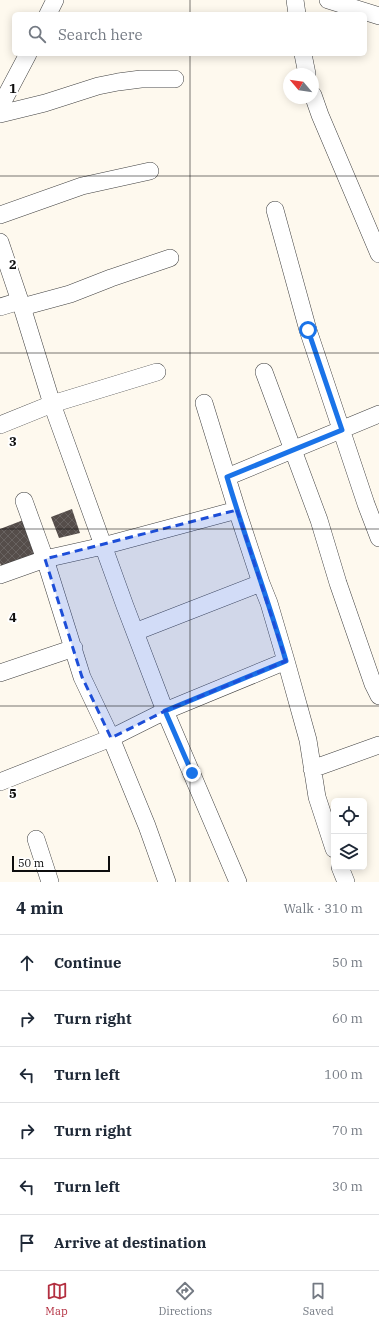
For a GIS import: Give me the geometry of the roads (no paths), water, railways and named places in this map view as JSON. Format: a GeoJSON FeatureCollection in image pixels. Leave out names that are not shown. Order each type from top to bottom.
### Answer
{"type":"FeatureCollection","features":[{"type":"Feature","properties":{"kind":"street"},"geometry":{"type":"LineString","coordinates":[[49,12],[55,0]]}},
{"type":"Feature","properties":{"kind":"street"},"geometry":{"type":"LineString","coordinates":[[294,0],[297,12]]}},
{"type":"Feature","properties":{"kind":"street"},"geometry":{"type":"LineString","coordinates":[[328,0],[377,11]]}},
{"type":"Feature","properties":{"kind":"street"},"geometry":{"type":"LineString","coordinates":[[0,107],[27,56]]}},
{"type":"Feature","properties":{"kind":"street"},"geometry":{"type":"LineString","coordinates":[[304,56],[306,68]]}},
{"type":"Feature","properties":{"kind":"street"},"geometry":{"type":"LineString","coordinates":[[0,114],[45,103],[98,86],[141,79],[175,79]]}},
{"type":"Feature","properties":{"kind":"street"},"geometry":{"type":"LineString","coordinates":[[316,104],[379,254]]}},
{"type":"Feature","properties":{"kind":"street"},"geometry":{"type":"LineString","coordinates":[[0,215],[82,186],[150,172]]}},
{"type":"Feature","properties":{"kind":"street"},"geometry":{"type":"LineString","coordinates":[[275,210],[308,330],[379,538]]}},
{"type":"Feature","properties":{"kind":"street"},"geometry":{"type":"LineString","coordinates":[[0,242],[52,404],[103,546],[165,711],[238,882]]}},
{"type":"Feature","properties":{"kind":"street"},"geometry":{"type":"LineString","coordinates":[[0,307],[70,294],[170,258]]}},
{"type":"Feature","properties":{"kind":"street"},"geometry":{"type":"LineString","coordinates":[[0,425],[52,404],[157,372]]}},
{"type":"Feature","properties":{"kind":"street"},"geometry":{"type":"LineString","coordinates":[[264,372],[319,520],[338,583],[373,684],[379,696]]}},
{"type":"Feature","properties":{"kind":"street"},"geometry":{"type":"LineString","coordinates":[[204,403],[237,510],[269,603],[286,661],[308,740],[316,797],[331,840]]}},
{"type":"Feature","properties":{"kind":"street"},"geometry":{"type":"LineString","coordinates":[[227,477],[379,414]]}},
{"type":"Feature","properties":{"kind":"street"},"geometry":{"type":"LineString","coordinates":[[24,502],[46,559],[82,678],[110,738],[147,826],[167,882]]}},
{"type":"Feature","properties":{"kind":"street"},"geometry":{"type":"LineString","coordinates":[[0,575],[46,559],[103,546],[237,510]]}},
{"type":"Feature","properties":{"kind":"street"},"geometry":{"type":"LineString","coordinates":[[135,632],[261,583]]}},
{"type":"Feature","properties":{"kind":"street"},"geometry":{"type":"LineString","coordinates":[[0,673],[74,648]]}},
{"type":"Feature","properties":{"kind":"street"},"geometry":{"type":"LineString","coordinates":[[0,782],[110,738],[165,711],[286,661]]}},
{"type":"Feature","properties":{"kind":"street"},"geometry":{"type":"LineString","coordinates":[[312,769],[379,745]]}},
{"type":"Feature","properties":{"kind":"street"},"geometry":{"type":"LineString","coordinates":[[36,839],[50,882]]}},
{"type":"Feature","properties":{"kind":"street"},"geometry":{"type":"LineString","coordinates":[[341,870],[346,882]]}}]}
